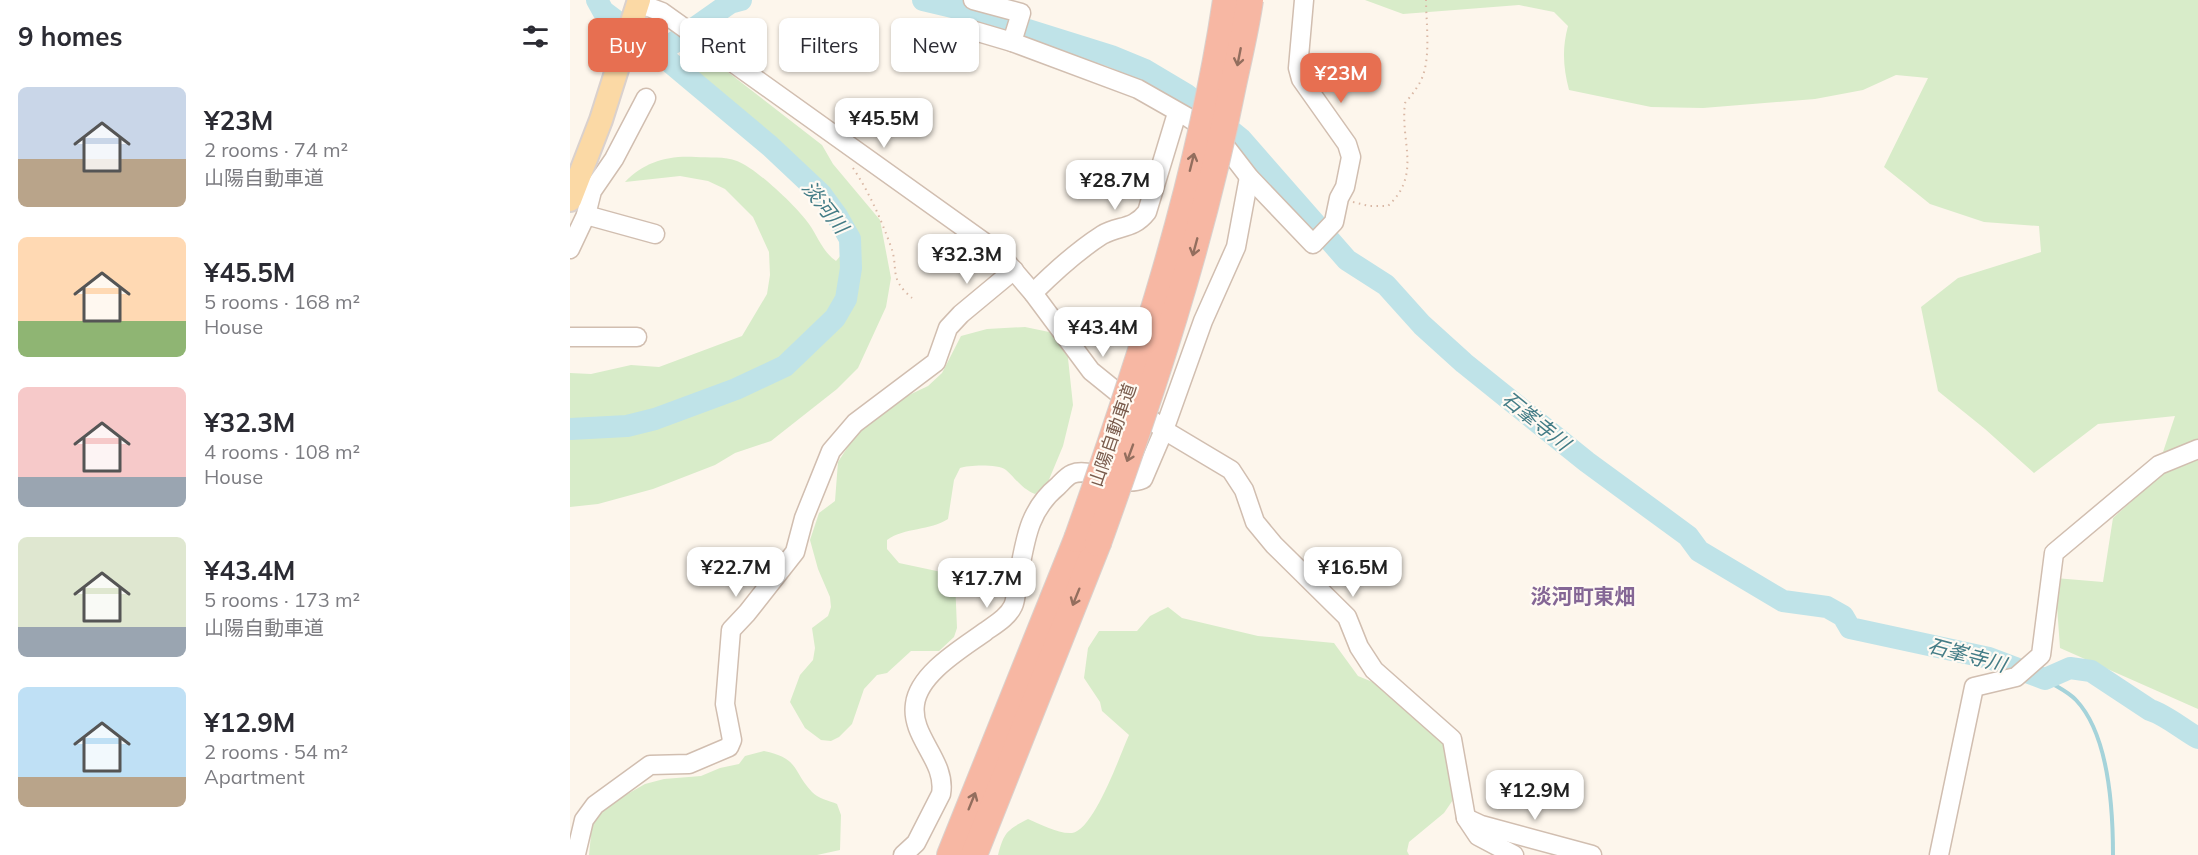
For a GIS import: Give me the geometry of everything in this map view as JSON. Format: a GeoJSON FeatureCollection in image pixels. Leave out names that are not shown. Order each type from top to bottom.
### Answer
{"type":"FeatureCollection","features":[{"type":"Feature","properties":{"kind":"highway","name":"山陽自動車道"},"geometry":{"type":"LineString","coordinates":[[974,855],[1087,541],[1172,243],[1200,129],[1226,0]]}},
{"type":"Feature","properties":{"kind":"highway","name":"山陽自動車道"},"geometry":{"type":"LineString","coordinates":[[950,855],[1087,541],[1166,348],[1223,136],[1250,0]]}},
{"type":"Feature","properties":{"kind":"main road"},"geometry":{"type":"LineString","coordinates":[[578,207],[601,120],[638,5]]}},
{"type":"Feature","properties":{"kind":"street"},"geometry":{"type":"LineString","coordinates":[[974,0],[1021,14],[1012,42]]}},
{"type":"Feature","properties":{"kind":"street"},"geometry":{"type":"LineString","coordinates":[[979,32],[1012,42],[1138,89],[1189,118],[1219,138],[1249,177],[1313,244],[1334,222],[1351,157],[1347,144],[1301,79],[1298,68],[1304,0]]}},
{"type":"Feature","properties":{"kind":"street"},"geometry":{"type":"LineString","coordinates":[[638,5],[662,12],[998,252],[1033,293],[1091,371],[1164,430],[1231,470],[1244,490],[1255,522],[1274,545],[1347,617],[1359,647],[1374,670],[1406,700],[1443,728],[1452,739],[1466,818],[1478,836],[1514,855]]}},
{"type":"Feature","properties":{"kind":"street"},"geometry":{"type":"LineString","coordinates":[[570,249],[578,207],[614,159],[646,98]]}},
{"type":"Feature","properties":{"kind":"street"},"geometry":{"type":"LineString","coordinates":[[1033,293],[1050,276],[1104,234],[1141,220],[1147,212],[1177,113]]}},
{"type":"Feature","properties":{"kind":"street"},"geometry":{"type":"LineString","coordinates":[[903,855],[916,843],[941,794],[942,786],[936,762],[916,724],[914,705],[919,688],[943,663],[1003,619],[1013,606],[1030,523],[1043,498],[1073,474],[1082,473],[1132,483],[1143,478],[1164,430],[1203,321],[1236,247],[1249,177]]}},
{"type":"Feature","properties":{"kind":"street"},"geometry":{"type":"LineString","coordinates":[[578,207],[655,234]]}},
{"type":"Feature","properties":{"kind":"street"},"geometry":{"type":"LineString","coordinates":[[572,855],[576,854],[584,820],[595,805],[651,765],[689,764],[729,747],[732,740],[725,704],[731,630],[795,552],[804,518],[831,451],[855,423],[936,362],[948,328],[960,314],[1014,270]]}},
{"type":"Feature","properties":{"kind":"street"},"geometry":{"type":"LineString","coordinates":[[570,337],[637,338]]}},
{"type":"Feature","properties":{"kind":"street"},"geometry":{"type":"LineString","coordinates":[[1939,855],[1974,687],[2016,677],[2041,655],[2054,553],[2159,465],[2198,449]]}},
{"type":"Feature","properties":{"kind":"street"},"geometry":{"type":"LineString","coordinates":[[1466,818],[1481,825],[1593,855]]}},
{"type":"Feature","properties":{"kind":"path"},"geometry":{"type":"LineString","coordinates":[[1339,198],[1369,206],[1388,206],[1400,194],[1408,172],[1405,103],[1420,83],[1425,66],[1428,26],[1426,0]]}},
{"type":"Feature","properties":{"kind":"path"},"geometry":{"type":"LineString","coordinates":[[849,161],[868,190],[891,248],[894,274],[899,287],[912,298]]}},
{"type":"Feature","properties":{"kind":"green space"},"geometry":{"type":"Polygon","coordinates":[[[1365,0],[2198,0],[2198,709],[2060,648],[2055,578],[2103,582],[2113,518],[2153,482],[2175,416],[2098,424],[2034,473],[1938,391],[1921,307],[1958,278],[2041,252],[2039,226],[1984,222],[1930,204],[1884,167],[1928,78],[1896,75],[1863,90],[1815,99],[1703,108],[1651,107],[1569,90],[1564,58],[1568,26],[1554,12],[1519,5],[1403,14],[1365,0]]]}},
{"type":"Feature","properties":{"kind":"green space"},"geometry":{"type":"Polygon","coordinates":[[[687,72],[728,72],[822,145],[833,164],[880,220],[891,278],[886,307],[858,368],[837,389],[771,441],[735,453],[715,465],[653,489],[598,504],[570,507],[570,432],[581,422],[570,419],[570,373],[591,374],[631,365],[659,367],[742,336],[767,294],[770,275],[769,252],[753,217],[725,189],[708,181],[680,176],[625,182],[632,175],[657,161],[676,157],[732,159],[755,171],[786,198],[809,224],[831,257],[836,261],[842,254],[844,245],[838,226],[823,204],[802,179],[750,128],[687,72]]]}},
{"type":"Feature","properties":{"kind":"green space"},"geometry":{"type":"Polygon","coordinates":[[[1025,327],[1054,333],[1067,349],[1073,405],[1063,446],[1048,482],[1035,494],[1023,487],[1002,468],[970,466],[960,468],[954,480],[948,519],[887,540],[887,549],[899,563],[946,573],[955,580],[957,628],[954,637],[939,651],[911,651],[887,673],[877,675],[864,689],[852,724],[839,737],[831,741],[821,740],[805,728],[790,702],[800,675],[813,660],[815,648],[812,628],[828,616],[831,607],[830,597],[818,569],[810,540],[819,513],[835,501],[838,462],[869,414],[928,386],[942,373],[961,336],[987,329],[1025,327]]]}},
{"type":"Feature","properties":{"kind":"green space"},"geometry":{"type":"Polygon","coordinates":[[[1168,607],[1182,618],[1258,636],[1334,643],[1358,676],[1375,683],[1446,741],[1455,797],[1444,813],[1409,842],[1407,851],[1409,855],[998,855],[1007,832],[1028,819],[1055,830],[1072,833],[1080,829],[1089,819],[1105,790],[1129,735],[1102,711],[1100,702],[1084,678],[1088,648],[1099,631],[1137,631],[1150,616],[1168,607]]]}},
{"type":"Feature","properties":{"kind":"green space"},"geometry":{"type":"Polygon","coordinates":[[[764,751],[789,761],[814,794],[837,804],[841,815],[840,850],[817,855],[589,855],[592,825],[603,808],[645,784],[664,779],[701,776],[720,768],[739,764],[745,756],[764,751]]]}},
{"type":"Feature","properties":{"kind":"waterway","name":"淡河川"},"geometry":{"type":"LineString","coordinates":[[570,429],[627,426],[655,419],[736,389],[785,366],[835,318],[846,299],[851,268],[850,239],[821,194],[770,146],[659,53],[603,11],[597,0]]}},
{"type":"Feature","properties":{"kind":"waterway","name":"石峯寺川"},"geometry":{"type":"LineString","coordinates":[[668,47],[730,3],[741,0]]}},
{"type":"Feature","properties":{"kind":"waterway","name":"石峯寺川"},"geometry":{"type":"LineString","coordinates":[[923,0],[961,9],[1111,56],[1145,70],[1187,95],[1241,139],[1347,260],[1386,285],[1422,325],[1464,363],[1587,462],[1688,536],[1699,551],[1783,601],[1827,607],[1843,616],[1850,628],[1989,658],[2045,679],[2070,668],[2091,671],[2198,738]]}},
{"type":"Feature","properties":{"kind":"waterway"},"geometry":{"type":"LineString","coordinates":[[2045,679],[2076,700],[2096,732],[2107,773],[2112,816],[2113,855]]}},
{"type":"Feature","properties":{"kind":"district","name":"淡河町東畑"},"geometry":{"type":"Point","coordinates":[1583,597]}}]}
